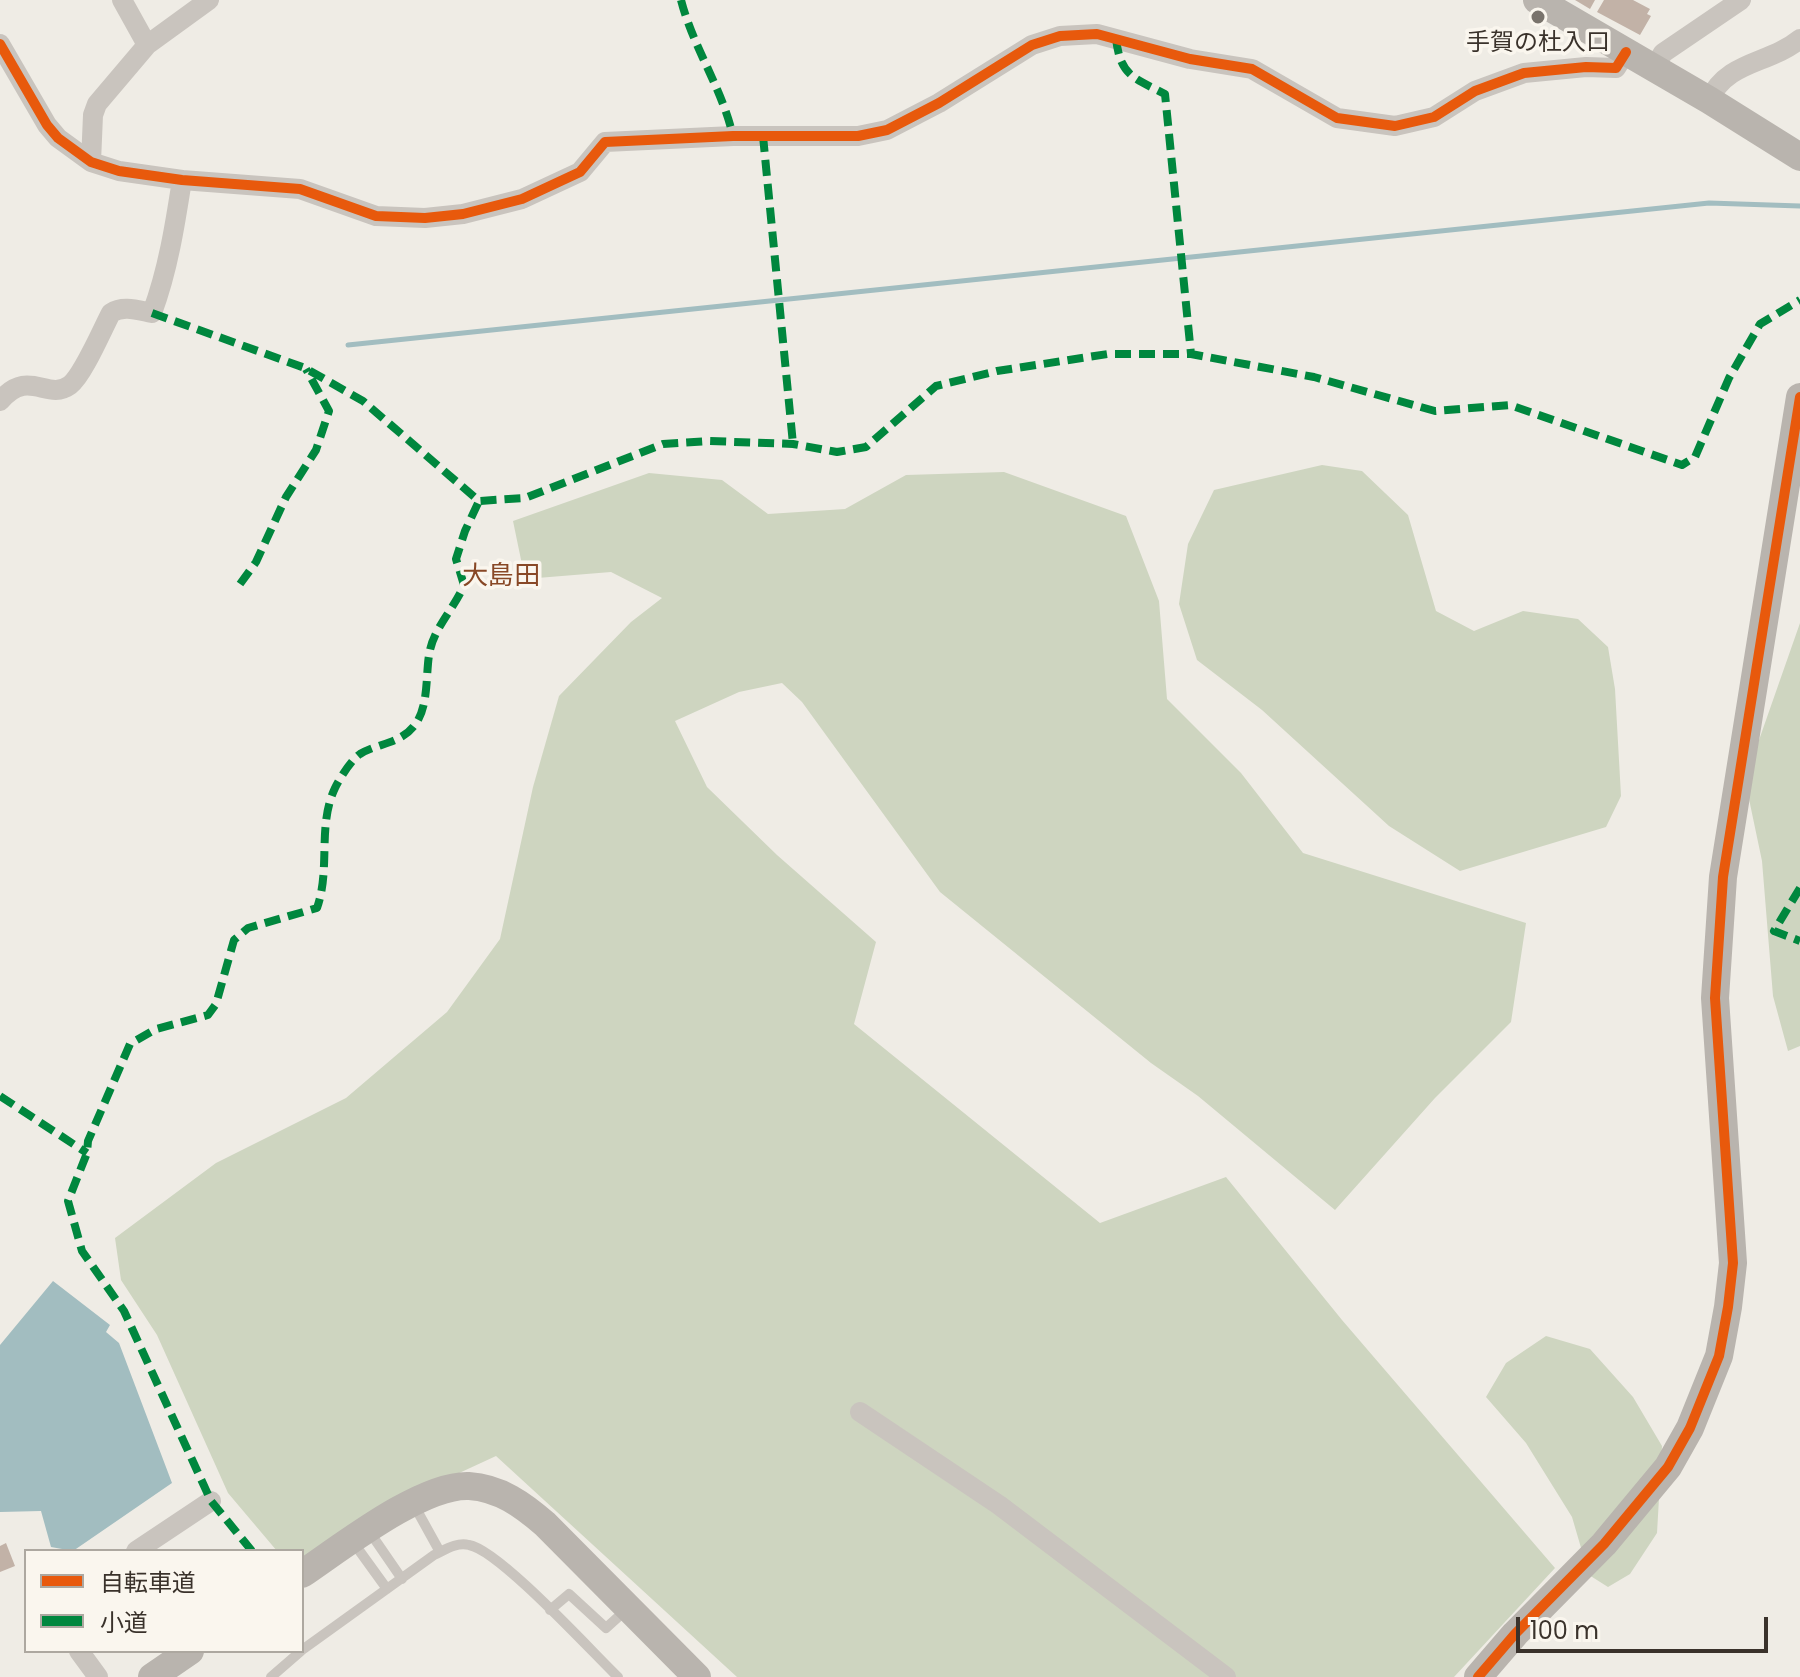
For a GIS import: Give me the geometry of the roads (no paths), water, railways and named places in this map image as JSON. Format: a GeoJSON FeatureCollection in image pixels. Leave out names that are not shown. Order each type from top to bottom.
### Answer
{"type":"FeatureCollection","features":[{"type":"Feature","properties":{"kind":"street"},"geometry":{"type":"LineString","coordinates":[[122,0],[147,45]]}},
{"type":"Feature","properties":{"kind":"street"},"geometry":{"type":"LineString","coordinates":[[91,162],[93,115],[97,104],[147,45],[209,0]]}},
{"type":"Feature","properties":{"kind":"street"},"geometry":{"type":"LineString","coordinates":[[1537,0],[1800,157]]}},
{"type":"Feature","properties":{"kind":"street"},"geometry":{"type":"LineString","coordinates":[[1654,68],[1663,53],[1741,0]]}},
{"type":"Feature","properties":{"kind":"street"},"geometry":{"type":"LineString","coordinates":[[0,44],[47,125],[58,138],[91,162],[119,171],[182,180],[300,189],[376,216],[425,218],[463,214],[522,199],[580,172],[605,142],[733,136],[858,136],[887,130],[939,103],[1032,45],[1060,36],[1097,34],[1190,59],[1252,69],[1337,118],[1395,126],[1434,117],[1475,91],[1524,73],[1586,67],[1616,68],[1626,52]]}},
{"type":"Feature","properties":{"kind":"street"},"geometry":{"type":"LineString","coordinates":[[1709,100],[1717,84],[1733,72],[1790,47],[1800,39]]}},
{"type":"Feature","properties":{"kind":"street"},"geometry":{"type":"LineString","coordinates":[[0,401],[8,391],[19,385],[56,390],[68,387],[79,375],[111,313],[118,308],[127,308],[152,313],[173,235],[182,180]]}},
{"type":"Feature","properties":{"kind":"street"},"geometry":{"type":"LineString","coordinates":[[1478,1677],[1515,1634],[1612,1535],[1668,1467],[1690,1428],[1719,1356],[1733,1263],[1715,998],[1717,941],[1723,877],[1800,397]]}},
{"type":"Feature","properties":{"kind":"street"},"geometry":{"type":"LineString","coordinates":[[860,1412],[999,1505],[1226,1677]]}},
{"type":"Feature","properties":{"kind":"street"},"geometry":{"type":"LineString","coordinates":[[304,1573],[413,1504],[456,1487],[472,1486],[521,1504],[545,1524],[696,1677]]}},
{"type":"Feature","properties":{"kind":"street"},"geometry":{"type":"LineString","coordinates":[[139,1549],[211,1501]]}},
{"type":"Feature","properties":{"kind":"street"},"geometry":{"type":"LineString","coordinates":[[80,1653],[98,1677]]}},
{"type":"Feature","properties":{"kind":"street"},"geometry":{"type":"LineString","coordinates":[[152,1677],[187,1653]]}},
{"type":"Feature","properties":{"kind":"lane"},"geometry":{"type":"LineString","coordinates":[[413,1504],[440,1552]]}},
{"type":"Feature","properties":{"kind":"lane"},"geometry":{"type":"LineString","coordinates":[[360,1535],[402,1579]]}},
{"type":"Feature","properties":{"kind":"lane"},"geometry":{"type":"LineString","coordinates":[[360,1535],[387,1589]]}},
{"type":"Feature","properties":{"kind":"lane"},"geometry":{"type":"LineString","coordinates":[[304,1649],[440,1552],[454,1545],[467,1544],[499,1560],[618,1677]]}},
{"type":"Feature","properties":{"kind":"lane"},"geometry":{"type":"LineString","coordinates":[[550,1610],[569,1594],[602,1628],[606,1628],[628,1608]]}},
{"type":"Feature","properties":{"kind":"lane"},"geometry":{"type":"LineString","coordinates":[[271,1677],[299,1653]]}},
{"type":"Feature","properties":{"kind":"water"},"geometry":{"type":"Polygon","coordinates":[[[53,1281],[110,1325],[106,1332],[119,1343],[172,1483],[76,1549],[51,1547],[41,1511],[0,1512],[0,1345],[53,1281]]]}},
{"type":"Feature","properties":{"kind":"waterway"},"geometry":{"type":"LineString","coordinates":[[348,345],[1709,203],[1800,206]]}},
{"type":"Feature","properties":{"kind":"place","name":"手賀の杜入口"},"geometry":{"type":"Point","coordinates":[1538,17]}},
{"type":"Feature","properties":{"kind":"district","name":"大島田"},"geometry":{"type":"Point","coordinates":[501,577]}}]}
